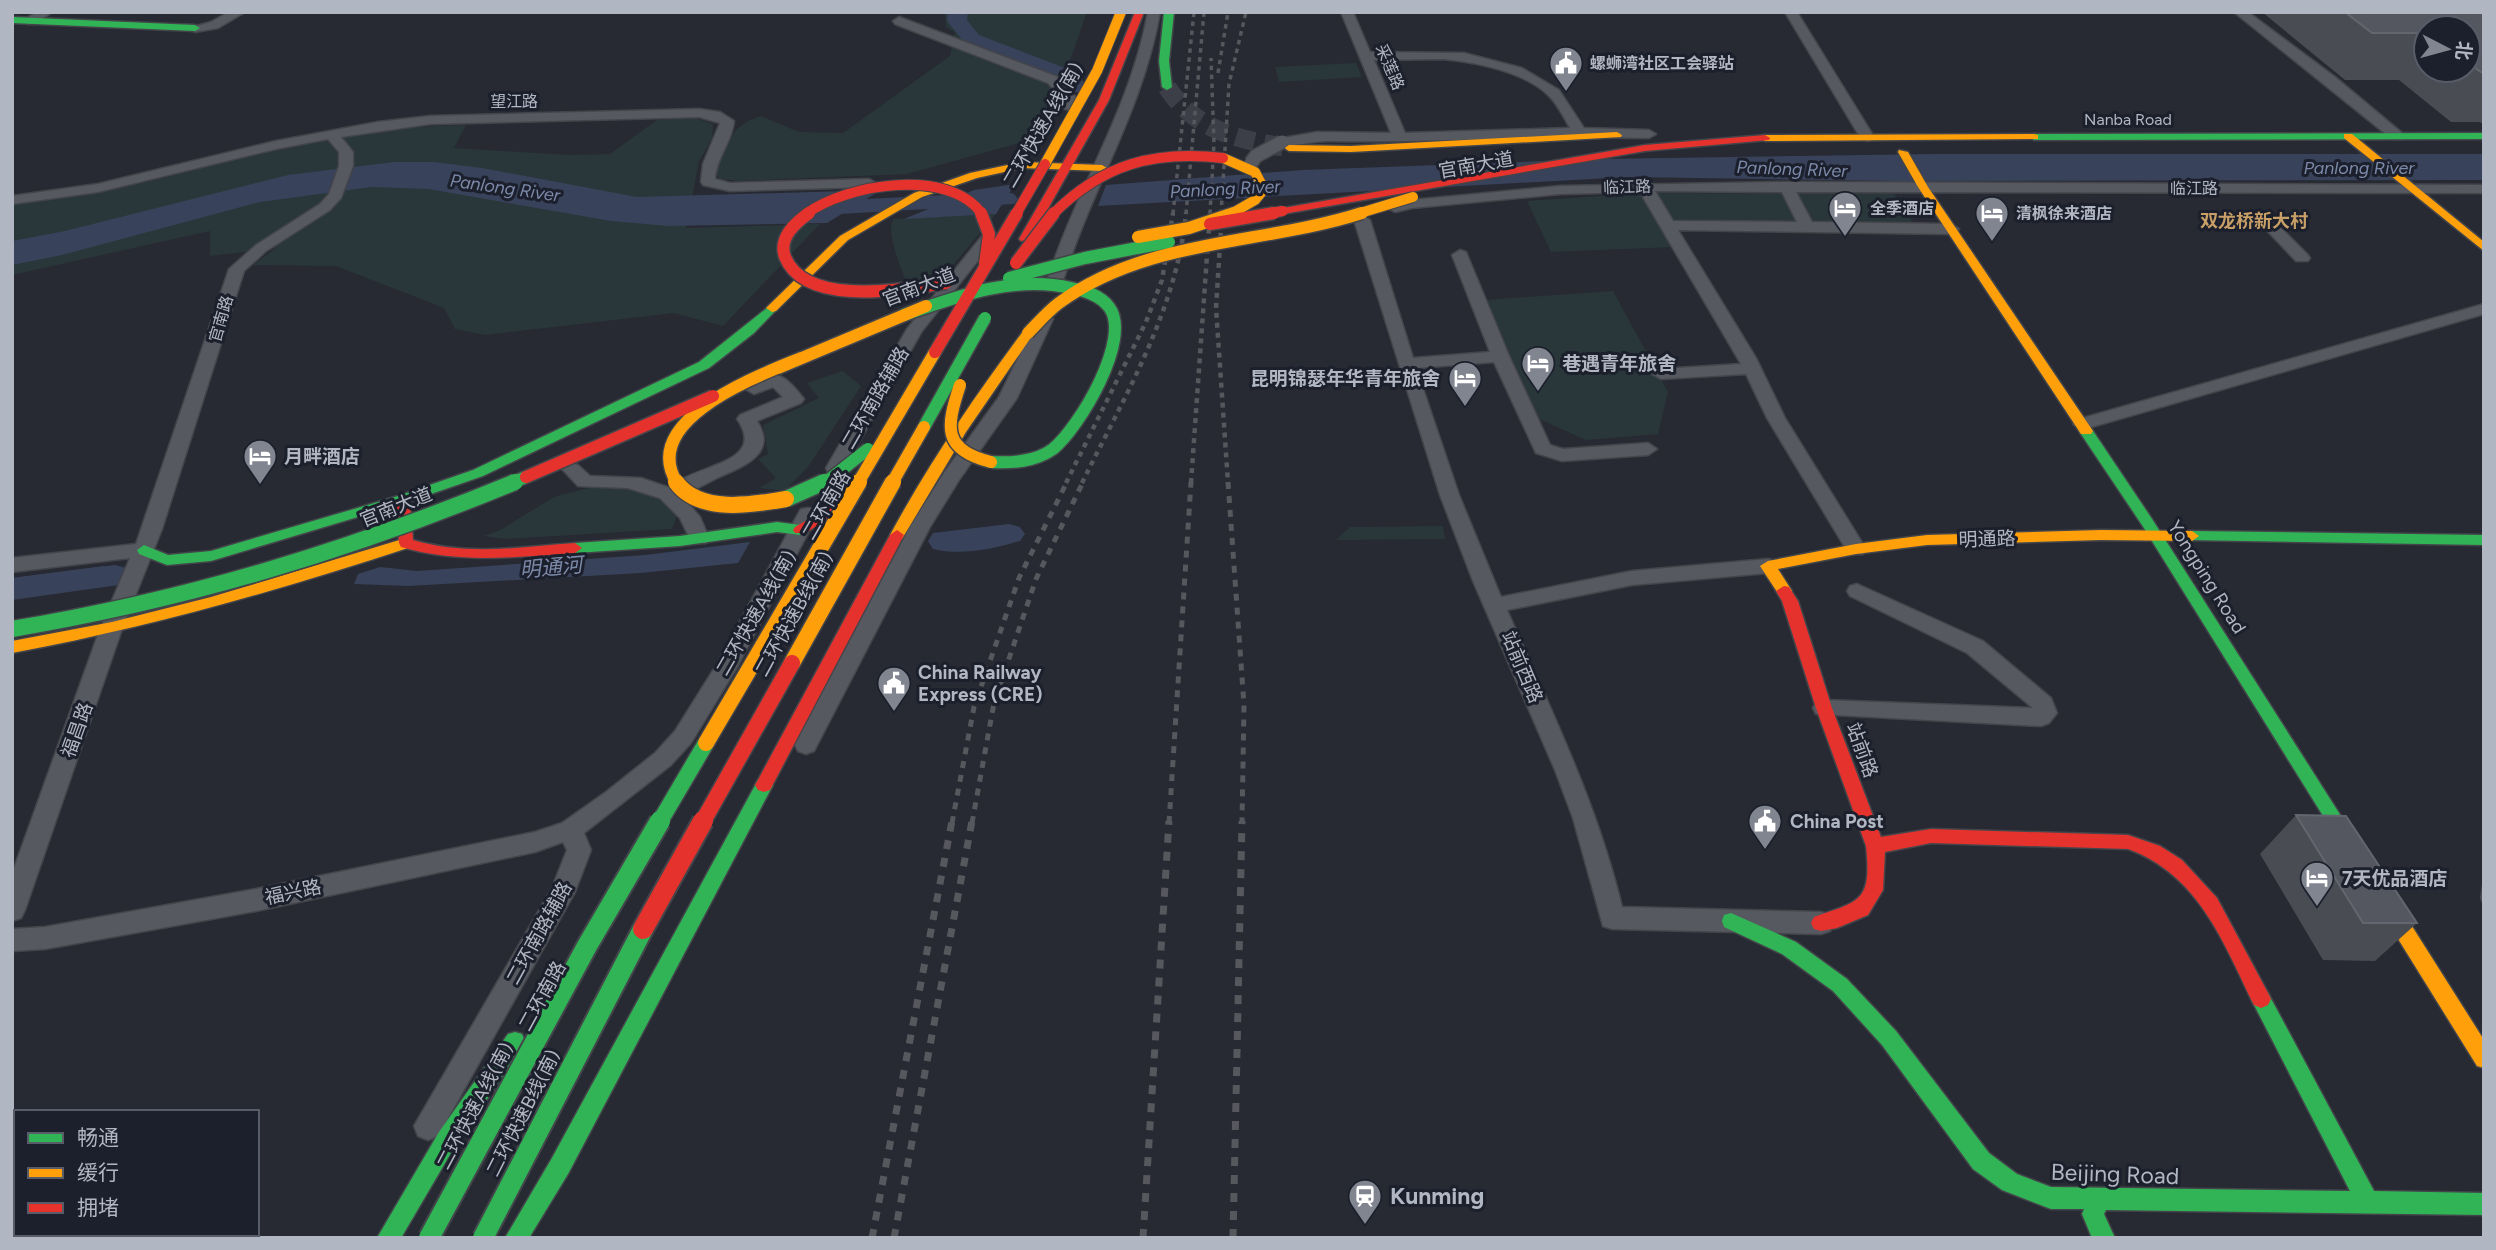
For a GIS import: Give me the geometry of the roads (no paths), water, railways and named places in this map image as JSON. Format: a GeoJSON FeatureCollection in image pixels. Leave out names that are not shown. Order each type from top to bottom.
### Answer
{"type":"FeatureCollection","features":[{"type":"Feature","properties":{"kind":"main road","name":"二环南路"},"geometry":{"type":"LineString","coordinates":[[438,1238],[574,982],[853,499],[1042,164],[1101,73],[1122,12]]}},
{"type":"Feature","properties":{"kind":"main road","name":"二环快速A线(南)"},"geometry":{"type":"LineString","coordinates":[[429,1238],[522,1063],[620,890],[1090,87],[1110,47],[1122,12]]}},
{"type":"Feature","properties":{"kind":"main road"},"geometry":{"type":"LineString","coordinates":[[476,1238],[624,953],[1117,74],[1141,12]]}},
{"type":"Feature","properties":{"kind":"main road","name":"二环快速B线(南)"},"geometry":{"type":"LineString","coordinates":[[483,1238],[630,953],[991,307],[1011,265],[1117,82],[1132,48],[1141,12]]}},
{"type":"Feature","properties":{"kind":"main road"},"geometry":{"type":"LineString","coordinates":[[1167,88],[1164,61],[1169,12]]}},
{"type":"Feature","properties":{"kind":"main road"},"geometry":{"type":"LineString","coordinates":[[12,20],[195,28]]}},
{"type":"Feature","properties":{"kind":"main road"},"geometry":{"type":"LineString","coordinates":[[1285,145],[1351,149],[1649,134],[1875,140]]}},
{"type":"Feature","properties":{"kind":"main road","name":"Nanba Road"},"geometry":{"type":"LineString","coordinates":[[1772,138],[2359,144],[2397,136],[2484,136]]}},
{"type":"Feature","properties":{"kind":"main road","name":"官南大道"},"geometry":{"type":"LineString","coordinates":[[12,629],[174,599],[326,556],[459,505],[904,315],[987,285],[1086,258],[1602,163],[1772,138]]}},
{"type":"Feature","properties":{"kind":"main road","name":"官南大道"},"geometry":{"type":"LineString","coordinates":[[12,612],[187,580],[342,535],[431,501],[882,311],[1011,265],[1138,237],[1583,157],[1717,145],[1875,140]]}},
{"type":"Feature","properties":{"kind":"main road","name":"Nanba Road"},"geometry":{"type":"LineString","coordinates":[[1875,140],[1934,145],[2484,144]]}},
{"type":"Feature","properties":{"kind":"main road"},"geometry":{"type":"LineString","coordinates":[[2359,144],[2484,248]]}},
{"type":"Feature","properties":{"kind":"main road"},"geometry":{"type":"LineString","coordinates":[[1717,145],[1903,153],[1934,145]]}},
{"type":"Feature","properties":{"kind":"main road","name":"Yongping Road"},"geometry":{"type":"LineString","coordinates":[[1903,153],[2156,536],[2484,1059]]}},
{"type":"Feature","properties":{"kind":"main road"},"geometry":{"type":"LineString","coordinates":[[976,282],[979,276],[982,271],[990,245],[986,218],[979,208],[967,199],[935,188],[888,186],[837,197],[798,221],[785,242],[784,254],[793,272],[815,284],[846,290],[885,290],[936,285],[970,278],[977,276],[986,273],[995,271],[1011,265],[1040,226],[1072,195],[1091,180],[1122,165],[1171,156],[1210,156],[1245,165],[1262,179],[1265,187],[1262,194],[1245,208],[1203,222],[1138,237]]}},
{"type":"Feature","properties":{"kind":"main road"},"geometry":{"type":"LineString","coordinates":[[144,550],[156,560],[182,561],[211,556],[403,499],[478,473],[704,365],[750,330],[844,238],[878,216],[935,188],[974,175],[1042,164],[1102,168]]}},
{"type":"Feature","properties":{"kind":"main road"},"geometry":{"type":"LineString","coordinates":[[516,1238],[554,1177],[920,492],[978,401],[1019,344],[1045,314],[1080,288],[1143,260],[1339,220],[1413,197]]}},
{"type":"Feature","properties":{"kind":"main road"},"geometry":{"type":"LineString","coordinates":[[904,315],[975,292],[1028,283],[1075,288],[1097,297],[1111,310],[1117,327],[1115,343],[1076,421],[1067,437],[1054,449],[1029,460],[1009,463],[975,459],[955,448],[948,435],[948,425],[963,374],[991,307]]}},
{"type":"Feature","properties":{"kind":"main road"},"geometry":{"type":"LineString","coordinates":[[801,358],[738,388],[704,410],[680,430],[673,440],[667,461],[668,470],[679,487],[700,499],[743,505],[773,502],[810,491],[829,481],[867,450],[888,426],[915,386]]}},
{"type":"Feature","properties":{"kind":"main road"},"geometry":{"type":"LineString","coordinates":[[403,499],[406,543]]}},
{"type":"Feature","properties":{"kind":"main road"},"geometry":{"type":"LineString","coordinates":[[12,647],[111,629],[285,583],[406,543],[427,551],[489,553],[699,538],[777,527],[800,530],[853,499]]}},
{"type":"Feature","properties":{"kind":"main road","name":"明通路"},"geometry":{"type":"LineString","coordinates":[[1768,566],[1856,549],[1927,540],[2156,536],[2484,540]]}},
{"type":"Feature","properties":{"kind":"main road"},"geometry":{"type":"LineString","coordinates":[[877,570],[908,550]]}},
{"type":"Feature","properties":{"kind":"main road","name":"站前路"},"geometry":{"type":"LineString","coordinates":[[1768,566],[1790,601],[1824,708],[1875,846],[1878,866],[1873,892],[1859,913],[1837,922],[1821,923]]}},
{"type":"Feature","properties":{"kind":"main road"},"geometry":{"type":"LineString","coordinates":[[866,593],[872,620]]}},
{"type":"Feature","properties":{"kind":"main road"},"geometry":{"type":"LineString","coordinates":[[1875,846],[1931,836],[2128,842],[2148,846],[2170,858],[2190,875],[2211,902],[2367,1201]]}},
{"type":"Feature","properties":{"kind":"main road"},"geometry":{"type":"LineString","coordinates":[[388,1238],[441,1148],[620,890]]}},
{"type":"Feature","properties":{"kind":"main road","name":"Beijing Road"},"geometry":{"type":"LineString","coordinates":[[1731,921],[1792,948],[1837,981],[1870,1015],[1962,1138],[1995,1173],[2025,1190],[2051,1198],[2484,1204]]}},
{"type":"Feature","properties":{"kind":"main road"},"geometry":{"type":"LineString","coordinates":[[2099,1199],[2092,1209],[2104,1238]]}},
{"type":"Feature","properties":{"kind":"street"},"geometry":{"type":"LineString","coordinates":[[31,21],[46,12]]}},
{"type":"Feature","properties":{"kind":"street"},"geometry":{"type":"LineString","coordinates":[[195,28],[214,25],[239,12]]}},
{"type":"Feature","properties":{"kind":"street","name":"二环南路辅路"},"geometry":{"type":"LineString","coordinates":[[366,1238],[563,892],[579,850],[570,831],[643,777],[683,737],[725,669],[800,530],[915,329],[981,247],[1042,164],[1070,106],[1096,61],[1114,12]]}},
{"type":"Feature","properties":{"kind":"street"},"geometry":{"type":"LineString","coordinates":[[545,1238],[669,997],[908,550],[937,498],[996,417],[1022,373],[1042,328],[1068,240],[1124,121],[1145,61],[1154,12]]}},
{"type":"Feature","properties":{"kind":"street","name":"采莲路"},"geometry":{"type":"LineString","coordinates":[[1347,12],[1399,135]]}},
{"type":"Feature","properties":{"kind":"street"},"geometry":{"type":"LineString","coordinates":[[1791,12],[1875,140]]}},
{"type":"Feature","properties":{"kind":"street"},"geometry":{"type":"LineString","coordinates":[[2240,12],[2315,68],[2397,136]]}},
{"type":"Feature","properties":{"kind":"street"},"geometry":{"type":"LineString","coordinates":[[898,20],[1054,80],[1070,100],[1070,106]]}},
{"type":"Feature","properties":{"kind":"street"},"geometry":{"type":"LineString","coordinates":[[1367,57],[1443,55],[1464,57],[1517,71],[1554,93],[1579,131]]}},
{"type":"Feature","properties":{"kind":"street","name":"望江路"},"geometry":{"type":"LineString","coordinates":[[12,200],[98,188],[331,134],[430,120],[699,113],[715,115],[727,121],[727,129],[714,150],[707,173],[708,182],[718,186],[867,183],[935,188]]}},
{"type":"Feature","properties":{"kind":"street","name":"临江路"},"geometry":{"type":"LineString","coordinates":[[1649,134],[1579,131],[1311,137],[1251,160],[1245,201],[1250,226],[1258,232],[1279,237],[1329,231],[1412,204],[1560,190],[1922,185],[2406,185],[2484,189]]}},
{"type":"Feature","properties":{"kind":"street","name":"官南路"},"geometry":{"type":"LineString","coordinates":[[144,550],[237,269],[261,248],[325,207],[336,195],[346,166],[346,152],[331,134]]}},
{"type":"Feature","properties":{"kind":"street"},"geometry":{"type":"LineString","coordinates":[[1645,187],[1752,369],[1776,418],[1856,549]]}},
{"type":"Feature","properties":{"kind":"street"},"geometry":{"type":"LineString","coordinates":[[1786,187],[1807,227]]}},
{"type":"Feature","properties":{"kind":"street"},"geometry":{"type":"LineString","coordinates":[[2263,218],[2302,258]]}},
{"type":"Feature","properties":{"kind":"street","name":"站前西路"},"geometry":{"type":"LineString","coordinates":[[1362,220],[1464,533],[1585,819],[1604,874],[1612,918],[1821,923]]}},
{"type":"Feature","properties":{"kind":"street"},"geometry":{"type":"LineString","coordinates":[[1666,225],[1951,229]]}},
{"type":"Feature","properties":{"kind":"street"},"geometry":{"type":"LineString","coordinates":[[1460,255],[1500,356],[1543,449],[1562,456],[1648,449]]}},
{"type":"Feature","properties":{"kind":"street"},"geometry":{"type":"LineString","coordinates":[[2082,424],[2484,309]]}},
{"type":"Feature","properties":{"kind":"street"},"geometry":{"type":"LineString","coordinates":[[1408,365],[1500,356]]}},
{"type":"Feature","properties":{"kind":"street"},"geometry":{"type":"LineString","coordinates":[[1661,374],[1752,369]]}},
{"type":"Feature","properties":{"kind":"street"},"geometry":{"type":"LineString","coordinates":[[406,543],[776,380],[795,399],[746,419],[754,427],[757,438],[754,448],[746,457],[668,494]]}},
{"type":"Feature","properties":{"kind":"street"},"geometry":{"type":"LineString","coordinates":[[571,469],[585,482],[638,482],[659,488],[680,503],[698,528],[699,538]]}},
{"type":"Feature","properties":{"kind":"street"},"geometry":{"type":"LineString","coordinates":[[12,565],[144,550]]}},
{"type":"Feature","properties":{"kind":"street","name":"福昌路"},"geometry":{"type":"LineString","coordinates":[[12,910],[111,629],[144,550]]}},
{"type":"Feature","properties":{"kind":"street","name":"明通路"},"geometry":{"type":"LineString","coordinates":[[1495,605],[1632,578],[1768,566]]}},
{"type":"Feature","properties":{"kind":"street"},"geometry":{"type":"LineString","coordinates":[[1824,708],[2041,717],[2046,713],[2043,704],[1975,646],[1857,591]]}},
{"type":"Feature","properties":{"kind":"street","name":"福兴路"},"geometry":{"type":"LineString","coordinates":[[12,940],[45,938],[256,900],[535,842],[570,831]]}},
{"type":"Feature","properties":{"kind":"water"},"geometry":{"type":"Polygon","coordinates":[[[1934,154],[2484,154],[2484,180],[1896,181],[1628,177],[1098,206],[1106,185],[1303,170],[1600,159],[1934,154]]]}},
{"type":"Feature","properties":{"kind":"water"},"geometry":{"type":"Polygon","coordinates":[[[394,162],[434,162],[482,168],[637,197],[881,190],[827,223],[668,226],[611,221],[428,189],[372,187],[260,202],[62,255],[12,265],[12,241],[65,231],[288,175],[394,162]]]}},
{"type":"Feature","properties":{"kind":"water"},"geometry":{"type":"Polygon","coordinates":[[[1015,184],[996,214],[904,219],[974,190],[1015,184]]]}},
{"type":"Feature","properties":{"kind":"water"},"geometry":{"type":"Polygon","coordinates":[[[750,542],[738,563],[641,573],[408,586],[354,584],[358,574],[380,567],[417,571],[645,555],[750,542]]]}},
{"type":"Feature","properties":{"kind":"water"},"geometry":{"type":"Polygon","coordinates":[[[104,566],[105,577],[93,588],[12,598],[12,578],[104,566]]]}},
{"type":"Feature","properties":{"kind":"waterway"},"geometry":{"type":"LineString","coordinates":[[958,12],[957,21],[972,39],[1071,77],[1077,88]]}},
{"type":"Feature","properties":{"kind":"waterway","name":"Panlong River"},"geometry":{"type":"LineString","coordinates":[[805,209],[1006,199]]}},
{"type":"Feature","properties":{"kind":"waterway","name":"明通河"},"geometry":{"type":"LineString","coordinates":[[944,541],[980,540],[1009,534]]}},
{"type":"Feature","properties":{"kind":"waterway","name":"明通河"},"geometry":{"type":"LineString","coordinates":[[12,589],[115,576]]}},
{"type":"Feature","properties":{"kind":"tunnel"},"geometry":{"type":"LineString","coordinates":[[1167,87],[1178,102],[1205,124],[1236,137],[1289,148]]}},
{"type":"Feature","properties":{"kind":"railway"},"geometry":{"type":"LineString","coordinates":[[1173,214],[1194,12]]}},
{"type":"Feature","properties":{"kind":"railway"},"geometry":{"type":"LineString","coordinates":[[1186,214],[1204,12]]}},
{"type":"Feature","properties":{"kind":"railway"},"geometry":{"type":"LineString","coordinates":[[1218,73],[1228,12]]}},
{"type":"Feature","properties":{"kind":"railway"},"geometry":{"type":"LineString","coordinates":[[1221,214],[1229,84],[1246,12]]}},
{"type":"Feature","properties":{"kind":"railway"},"geometry":{"type":"LineString","coordinates":[[1210,214],[1214,143],[1211,58]]}},
{"type":"Feature","properties":{"kind":"railway"},"geometry":{"type":"LineString","coordinates":[[1066,483],[1146,322],[1162,280],[1173,213]]}},
{"type":"Feature","properties":{"kind":"railway"},"geometry":{"type":"LineString","coordinates":[[1082,483],[1131,385],[1160,318],[1181,249],[1186,213]]}},
{"type":"Feature","properties":{"kind":"railway"},"geometry":{"type":"LineString","coordinates":[[1191,483],[1210,213]]}},
{"type":"Feature","properties":{"kind":"railway"},"geometry":{"type":"LineString","coordinates":[[1222,213],[1216,308],[1228,483]]}},
{"type":"Feature","properties":{"kind":"railway"},"geometry":{"type":"LineString","coordinates":[[952,823],[974,707],[1019,578],[1067,482]]}},
{"type":"Feature","properties":{"kind":"railway"},"geometry":{"type":"LineString","coordinates":[[972,823],[994,703],[1036,579],[1083,482]]}},
{"type":"Feature","properties":{"kind":"railway"},"geometry":{"type":"LineString","coordinates":[[1169,823],[1191,482]]}},
{"type":"Feature","properties":{"kind":"railway"},"geometry":{"type":"LineString","coordinates":[[1228,482],[1244,705],[1242,823]]}},
{"type":"Feature","properties":{"kind":"railway"},"geometry":{"type":"LineString","coordinates":[[872,1238],[952,821]]}},
{"type":"Feature","properties":{"kind":"railway"},"geometry":{"type":"LineString","coordinates":[[894,1238],[972,821]]}},
{"type":"Feature","properties":{"kind":"railway"},"geometry":{"type":"LineString","coordinates":[[1143,1238],[1169,821]]}},
{"type":"Feature","properties":{"kind":"railway"},"geometry":{"type":"LineString","coordinates":[[1233,1238],[1242,821]]}},
{"type":"Feature","properties":{"kind":"place","name":"螺蛳湾社区工会驿站"},"geometry":{"type":"Point","coordinates":[1566,93]}},
{"type":"Feature","properties":{"kind":"place","name":"全季酒店"},"geometry":{"type":"Point","coordinates":[1845,238]}},
{"type":"Feature","properties":{"kind":"place","name":"清枫徐来酒店"},"geometry":{"type":"Point","coordinates":[1992,243]}},
{"type":"Feature","properties":{"kind":"place","name":"巷遇青年旅舍"},"geometry":{"type":"Point","coordinates":[1538,393]}},
{"type":"Feature","properties":{"kind":"place","name":"昆明锦瑟年华青年旅舍"},"geometry":{"type":"Point","coordinates":[1465,408]}},
{"type":"Feature","properties":{"kind":"place","name":"月畔酒店"},"geometry":{"type":"Point","coordinates":[260,486]}},
{"type":"Feature","properties":{"kind":"place","name":"China Railway Express (CRE)"},"geometry":{"type":"Point","coordinates":[894,713]}},
{"type":"Feature","properties":{"kind":"place","name":"China Post"},"geometry":{"type":"Point","coordinates":[1765,851]}},
{"type":"Feature","properties":{"kind":"place","name":"7天优品酒店"},"geometry":{"type":"Point","coordinates":[2317,908]}},
{"type":"Feature","properties":{"kind":"place","name":"Kunming"},"geometry":{"type":"Point","coordinates":[1365,1226]}},
{"type":"Feature","properties":{"kind":"district","name":"双龙桥新大村"},"geometry":{"type":"Point","coordinates":[2254,221]}}]}
